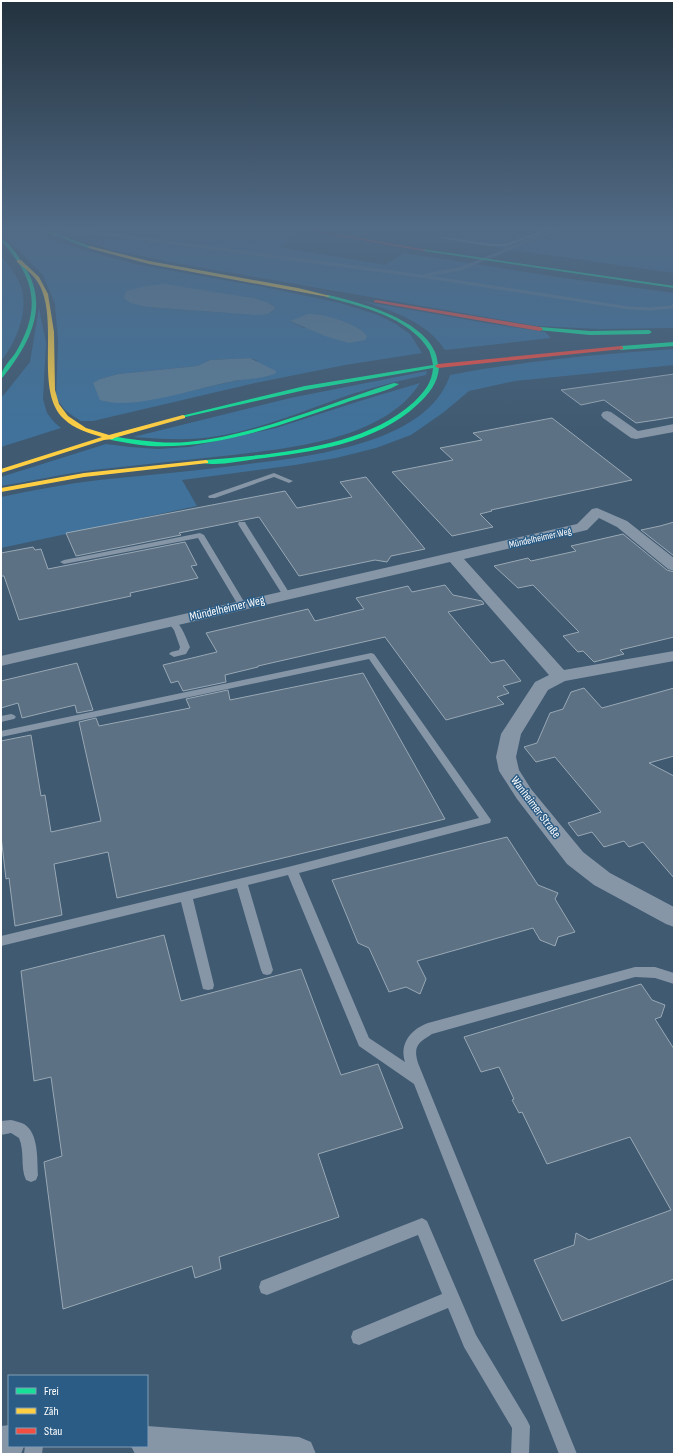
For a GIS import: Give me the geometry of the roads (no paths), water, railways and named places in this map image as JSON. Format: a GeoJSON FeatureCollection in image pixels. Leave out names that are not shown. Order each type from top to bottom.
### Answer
{"type":"FeatureCollection","features":[{"type":"Feature","properties":{"kind":"highway"},"geometry":{"type":"LineString","coordinates":[[1,376],[24,342],[33,315],[33,295]]}},
{"type":"Feature","properties":{"kind":"highway"},"geometry":{"type":"LineString","coordinates":[[46,295],[50,313],[53,342],[52,393],[54,402],[58,411],[63,417],[76,426],[99,435],[133,442],[162,444],[204,442],[243,435],[283,423],[358,395],[406,382]]}},
{"type":"Feature","properties":{"kind":"highway"},"geometry":{"type":"LineString","coordinates":[[1,490],[93,474],[273,456],[318,447],[355,437],[394,420],[411,409],[421,399],[433,382],[435,376],[436,363],[430,348],[420,336],[408,327],[377,311],[348,301],[320,295]]}},
{"type":"Feature","properties":{"kind":"highway"},"geometry":{"type":"LineString","coordinates":[[341,295],[448,315],[535,329],[590,333],[659,334],[575,342]]}},
{"type":"Feature","properties":{"kind":"highway"},"geometry":{"type":"LineString","coordinates":[[1,471],[135,429],[236,403],[329,384],[409,370],[550,353],[674,344]]}},
{"type":"Feature","properties":{"kind":"highway"},"geometry":{"type":"LineString","coordinates":[[419,379],[550,353]]}},
{"type":"Feature","properties":{"kind":"highway"},"geometry":{"type":"LineString","coordinates":[[417,360],[448,356]]}},
{"type":"Feature","properties":{"kind":"highway"},"geometry":{"type":"LineString","coordinates":[[78,433],[106,425]]}},
{"type":"Feature","properties":{"kind":"street"},"geometry":{"type":"LineString","coordinates":[[607,415],[636,435],[674,428]]}},
{"type":"Feature","properties":{"kind":"street","name":"Mündelheimer Weg"},"geometry":{"type":"LineString","coordinates":[[1,661],[286,594],[582,527],[597,512],[622,524],[674,566]]}},
{"type":"Feature","properties":{"kind":"street"},"geometry":{"type":"LineString","coordinates":[[453,556],[560,676]]}},
{"type":"Feature","properties":{"kind":"street","name":"Wanheimer Straße"},"geometry":{"type":"LineString","coordinates":[[674,656],[560,676],[541,686],[511,734],[506,757],[509,771],[524,794],[575,858],[602,879],[674,918]]}},
{"type":"Feature","properties":{"kind":"street"},"geometry":{"type":"LineString","coordinates":[[148,1443],[299,1454]]}},
{"type":"Feature","properties":{"kind":"lane"},"geometry":{"type":"LineString","coordinates":[[212,496],[274,475],[289,481]]}},
{"type":"Feature","properties":{"kind":"lane"},"geometry":{"type":"LineString","coordinates":[[242,524],[286,594]]}},
{"type":"Feature","properties":{"kind":"lane"},"geometry":{"type":"LineString","coordinates":[[64,562],[200,535],[242,605]]}},
{"type":"Feature","properties":{"kind":"lane"},"geometry":{"type":"LineString","coordinates":[[171,621],[178,630],[185,648],[183,652],[174,654]]}},
{"type":"Feature","properties":{"kind":"lane"},"geometry":{"type":"LineString","coordinates":[[1,734],[371,656],[486,820],[241,883],[1,941]]}},
{"type":"Feature","properties":{"kind":"lane"},"geometry":{"type":"LineString","coordinates":[[292,870],[364,1042],[419,1080]]}},
{"type":"Feature","properties":{"kind":"lane"},"geometry":{"type":"LineString","coordinates":[[241,883],[267,970]]}},
{"type":"Feature","properties":{"kind":"lane"},"geometry":{"type":"LineString","coordinates":[[186,896],[208,985]]}},
{"type":"Feature","properties":{"kind":"lane"},"geometry":{"type":"LineString","coordinates":[[568,1454],[410,1060],[409,1048],[415,1037],[428,1029],[635,972],[649,971],[663,974],[674,979]]}},
{"type":"Feature","properties":{"kind":"lane"},"geometry":{"type":"LineString","coordinates":[[1,1128],[8,1126],[18,1128],[24,1132],[28,1139],[31,1175]]}},
{"type":"Feature","properties":{"kind":"lane"},"geometry":{"type":"LineString","coordinates":[[267,1287],[422,1226],[470,1340],[521,1426],[520,1454]]}},
{"type":"Feature","properties":{"kind":"lane"},"geometry":{"type":"LineString","coordinates":[[359,1337],[452,1298]]}},
{"type":"Feature","properties":{"kind":"waterway"},"geometry":{"type":"LineString","coordinates":[[544,295],[629,308],[650,309],[672,307],[674,304]]}}]}
